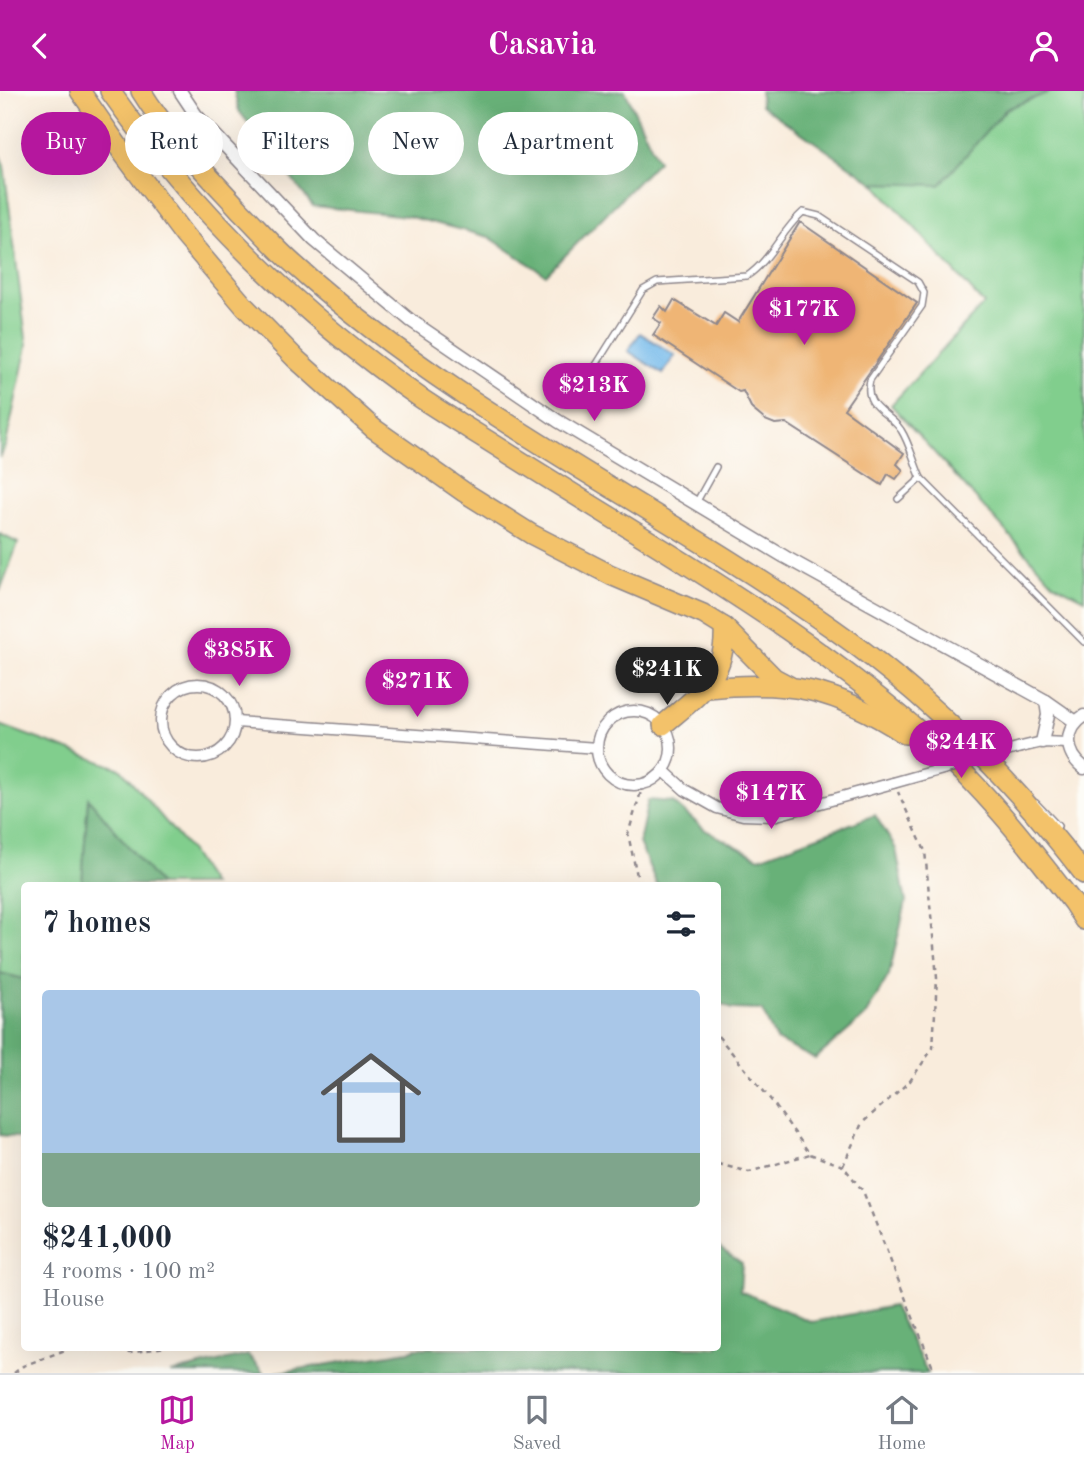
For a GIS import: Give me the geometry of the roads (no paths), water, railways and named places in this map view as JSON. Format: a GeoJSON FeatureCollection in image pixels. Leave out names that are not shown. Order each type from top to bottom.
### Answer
{"type":"FeatureCollection","features":[{"type":"Feature","properties":{"kind":"highway"},"geometry":{"type":"LineString","coordinates":[[80,91],[184,235],[245,306],[296,359],[373,428],[464,492],[531,534],[611,575],[703,614],[724,627],[761,667],[789,686]]}},
{"type":"Feature","properties":{"kind":"highway"},"geometry":{"type":"LineString","coordinates":[[110,91],[142,137],[188,191],[249,256],[336,334],[422,399],[778,622],[844,671],[921,732],[981,790],[1073,903],[1084,921]]}},
{"type":"Feature","properties":{"kind":"highway"},"geometry":{"type":"LineString","coordinates":[[141,91],[166,127],[215,183],[295,266],[372,329],[449,386],[832,628],[929,706],[1007,781],[1048,827],[1084,874]]}},
{"type":"Feature","properties":{"kind":"highway"},"geometry":{"type":"LineString","coordinates":[[663,725],[707,688],[717,673],[723,655],[724,627]]}},
{"type":"Feature","properties":{"kind":"highway"},"geometry":{"type":"LineString","coordinates":[[707,688],[762,684],[789,686],[826,694],[885,720],[919,743],[987,806],[1050,881],[1073,903]]}},
{"type":"Feature","properties":{"kind":"street"},"geometry":{"type":"LineString","coordinates":[[180,91],[195,115],[314,240],[410,320],[558,421],[785,557],[1080,719],[1069,735],[1069,743],[1071,753],[1084,768]]}},
{"type":"Feature","properties":{"kind":"street"},"geometry":{"type":"LineString","coordinates":[[199,684],[210,686],[229,700],[236,722],[227,745],[217,754],[192,758],[170,745],[163,734],[161,721],[163,710],[177,691],[199,684]]}},
{"type":"Feature","properties":{"kind":"street"},"geometry":{"type":"LineString","coordinates":[[1042,742],[1048,715],[1046,701]]}},
{"type":"Feature","properties":{"kind":"street"},"geometry":{"type":"LineString","coordinates":[[645,712],[663,725],[670,736],[672,748],[670,761],[655,780],[632,786],[611,778],[603,770],[597,748],[599,737],[604,727],[622,713],[645,712]]}},
{"type":"Feature","properties":{"kind":"street"},"geometry":{"type":"LineString","coordinates":[[236,722],[597,748]]}},
{"type":"Feature","properties":{"kind":"street"},"geometry":{"type":"LineString","coordinates":[[664,771],[685,790],[717,808],[743,815],[773,815],[1021,747],[1042,742],[1069,743]]}},
{"type":"Feature","properties":{"kind":"lane"},"geometry":{"type":"LineString","coordinates":[[591,373],[643,290],[657,282],[747,276],[758,268],[792,221],[803,212],[819,216],[918,282],[924,293],[922,306],[870,380],[868,391],[871,401],[901,430],[920,478],[1084,642]]}},
{"type":"Feature","properties":{"kind":"lane"},"geometry":{"type":"LineString","coordinates":[[696,503],[716,467]]}},
{"type":"Feature","properties":{"kind":"lane"},"geometry":{"type":"LineString","coordinates":[[898,499],[920,478]]}},
{"type":"Feature","properties":{"kind":"lane"},"geometry":{"type":"LineString","coordinates":[[1007,781],[1043,808],[1060,828]]}},
{"type":"Feature","properties":{"kind":"water"},"geometry":{"type":"Polygon","coordinates":[[[640,333],[675,355],[663,374],[628,351],[640,333]]]}}]}
